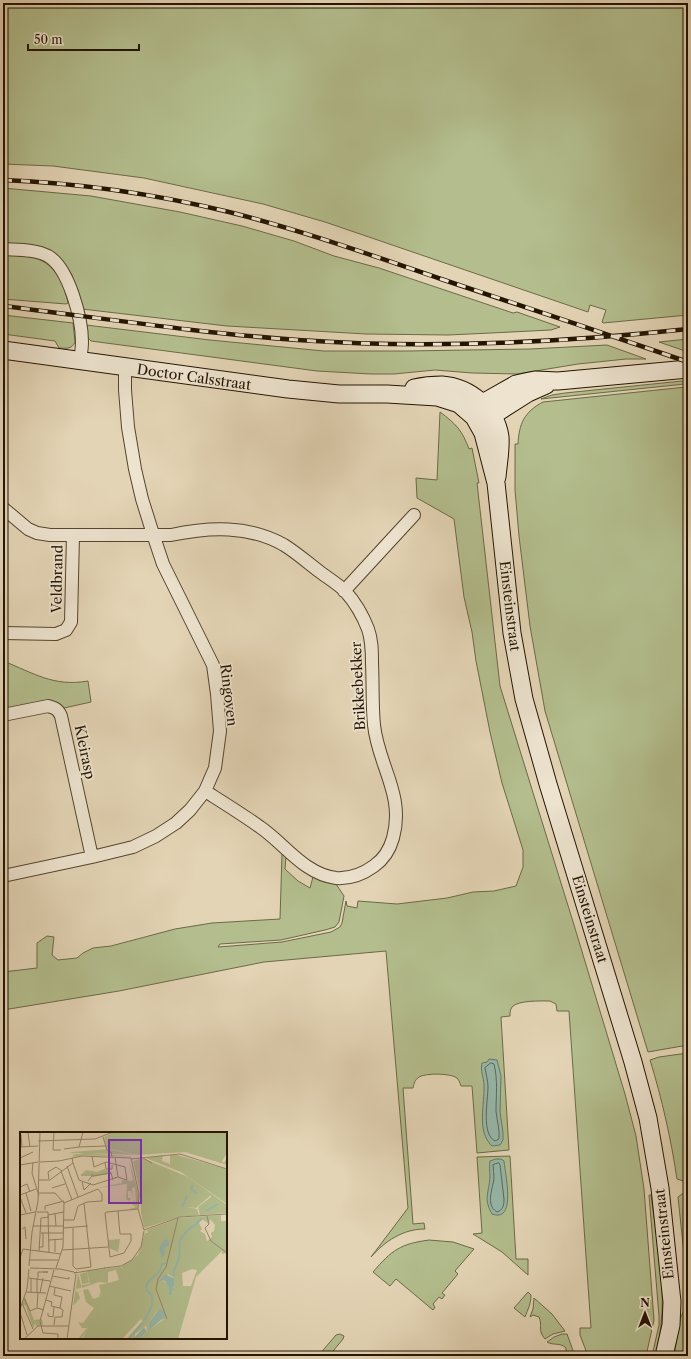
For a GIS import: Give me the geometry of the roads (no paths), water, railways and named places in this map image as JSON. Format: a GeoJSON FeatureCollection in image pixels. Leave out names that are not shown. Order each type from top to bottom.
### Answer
{"type":"FeatureCollection","features":[{"type":"Feature","properties":{"kind":"street"},"geometry":{"type":"LineString","coordinates":[[3,249],[38,252],[54,260],[60,267],[68,281],[78,316],[82,342],[80,360]]}},
{"type":"Feature","properties":{"kind":"street","name":"Doctor Calsstraat"},"geometry":{"type":"LineString","coordinates":[[3,350],[288,389],[338,394],[387,394],[422,386],[443,385],[461,389],[470,393],[483,412]]}},
{"type":"Feature","properties":{"kind":"street","name":"Ringoven"},"geometry":{"type":"LineString","coordinates":[[3,876],[134,847],[156,836],[176,823],[190,810],[205,791],[215,768],[220,731],[217,694],[212,665],[166,570],[152,534],[135,469],[126,405],[125,367]]}},
{"type":"Feature","properties":{"kind":"street"},"geometry":{"type":"LineString","coordinates":[[483,412],[513,402],[534,389],[558,382],[687,372]]}},
{"type":"Feature","properties":{"kind":"street","name":"Einsteinstraat"},"geometry":{"type":"LineString","coordinates":[[483,412],[498,431],[500,444],[496,483],[512,633],[524,699],[548,784],[633,1062],[648,1118],[660,1188],[672,1302],[671,1325],[664,1356]]}},
{"type":"Feature","properties":{"kind":"street","name":"Brikkebekker"},"geometry":{"type":"LineString","coordinates":[[3,508],[28,529],[37,533],[50,535],[171,535],[190,531],[216,529],[251,532],[268,537],[285,545],[344,591],[361,615],[368,629],[372,645],[374,724],[381,755],[393,790],[397,810],[396,828],[387,853],[379,863],[356,876],[336,878],[316,872],[306,866],[261,828],[205,791]]}},
{"type":"Feature","properties":{"kind":"street"},"geometry":{"type":"LineString","coordinates":[[344,591],[414,515]]}},
{"type":"Feature","properties":{"kind":"street","name":"Veldbrand"},"geometry":{"type":"LineString","coordinates":[[3,632],[56,634],[66,630],[71,622],[73,535]]}},
{"type":"Feature","properties":{"kind":"street","name":"Kleirasp"},"geometry":{"type":"LineString","coordinates":[[3,715],[48,706],[54,707],[58,710],[63,723],[92,857]]}},
{"type":"Feature","properties":{"kind":"water"},"geometry":{"type":"Polygon","coordinates":[[[489,1059],[497,1060],[501,1076],[500,1112],[503,1132],[503,1140],[500,1145],[492,1146],[484,1133],[482,1117],[484,1085],[482,1063],[487,1062],[489,1059]]]}},
{"type":"Feature","properties":{"kind":"water"},"geometry":{"type":"Polygon","coordinates":[[[501,1159],[504,1161],[508,1196],[505,1211],[500,1215],[492,1214],[487,1199],[490,1177],[490,1161],[501,1159]]]}},
{"type":"Feature","properties":{"kind":"railway"},"geometry":{"type":"LineString","coordinates":[[3,180],[31,181],[117,190],[173,200],[256,219],[336,243],[688,362]]}},
{"type":"Feature","properties":{"kind":"railway"},"geometry":{"type":"LineString","coordinates":[[3,306],[150,325],[261,337],[347,343],[444,344],[542,341],[688,329]]}}]}
